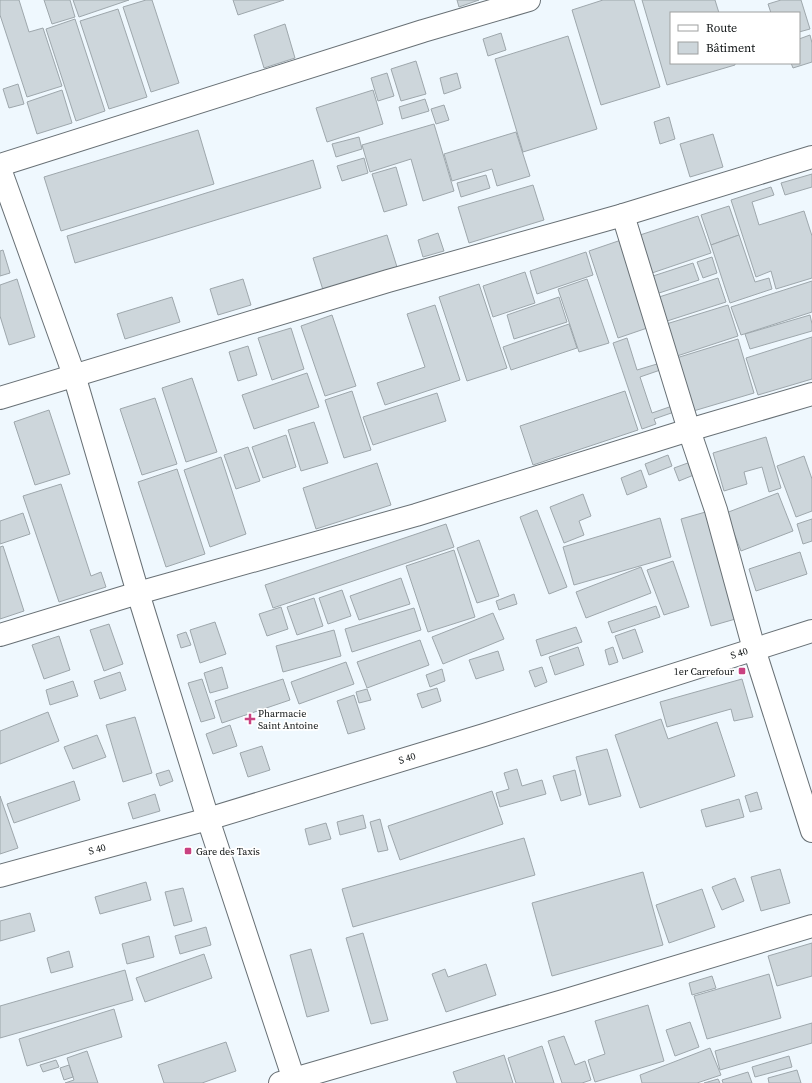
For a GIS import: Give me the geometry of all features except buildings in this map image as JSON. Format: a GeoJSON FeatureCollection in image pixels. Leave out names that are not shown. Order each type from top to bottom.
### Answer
{"type":"FeatureCollection","features":[{"type":"Feature","properties":{"kind":"street"},"geometry":{"type":"LineString","coordinates":[[0,165],[423,31],[529,0]]}},
{"type":"Feature","properties":{"kind":"street"},"geometry":{"type":"LineString","coordinates":[[0,398],[74,374],[388,281],[623,215],[812,157]]}},
{"type":"Feature","properties":{"kind":"street"},"geometry":{"type":"LineString","coordinates":[[0,169],[74,374],[138,593],[289,1082],[812,926]]}},
{"type":"Feature","properties":{"kind":"street"},"geometry":{"type":"LineString","coordinates":[[623,215],[689,430],[716,510],[754,649],[812,831]]}},
{"type":"Feature","properties":{"kind":"street"},"geometry":{"type":"LineString","coordinates":[[0,635],[138,593],[416,515],[689,430],[812,394]]}},
{"type":"Feature","properties":{"kind":"street","name":"S 40"},"geometry":{"type":"LineString","coordinates":[[0,876],[208,819],[484,735],[812,631]]}},
{"type":"Feature","properties":{"kind":"place","name":"1er Carrefour"},"geometry":{"type":"Point","coordinates":[742,671]}},
{"type":"Feature","properties":{"kind":"place","name":"Pharmacie Saint Antoine"},"geometry":{"type":"Point","coordinates":[250,719]}},
{"type":"Feature","properties":{"kind":"place","name":"Gare des Taxis"},"geometry":{"type":"Point","coordinates":[188,851]}}]}
